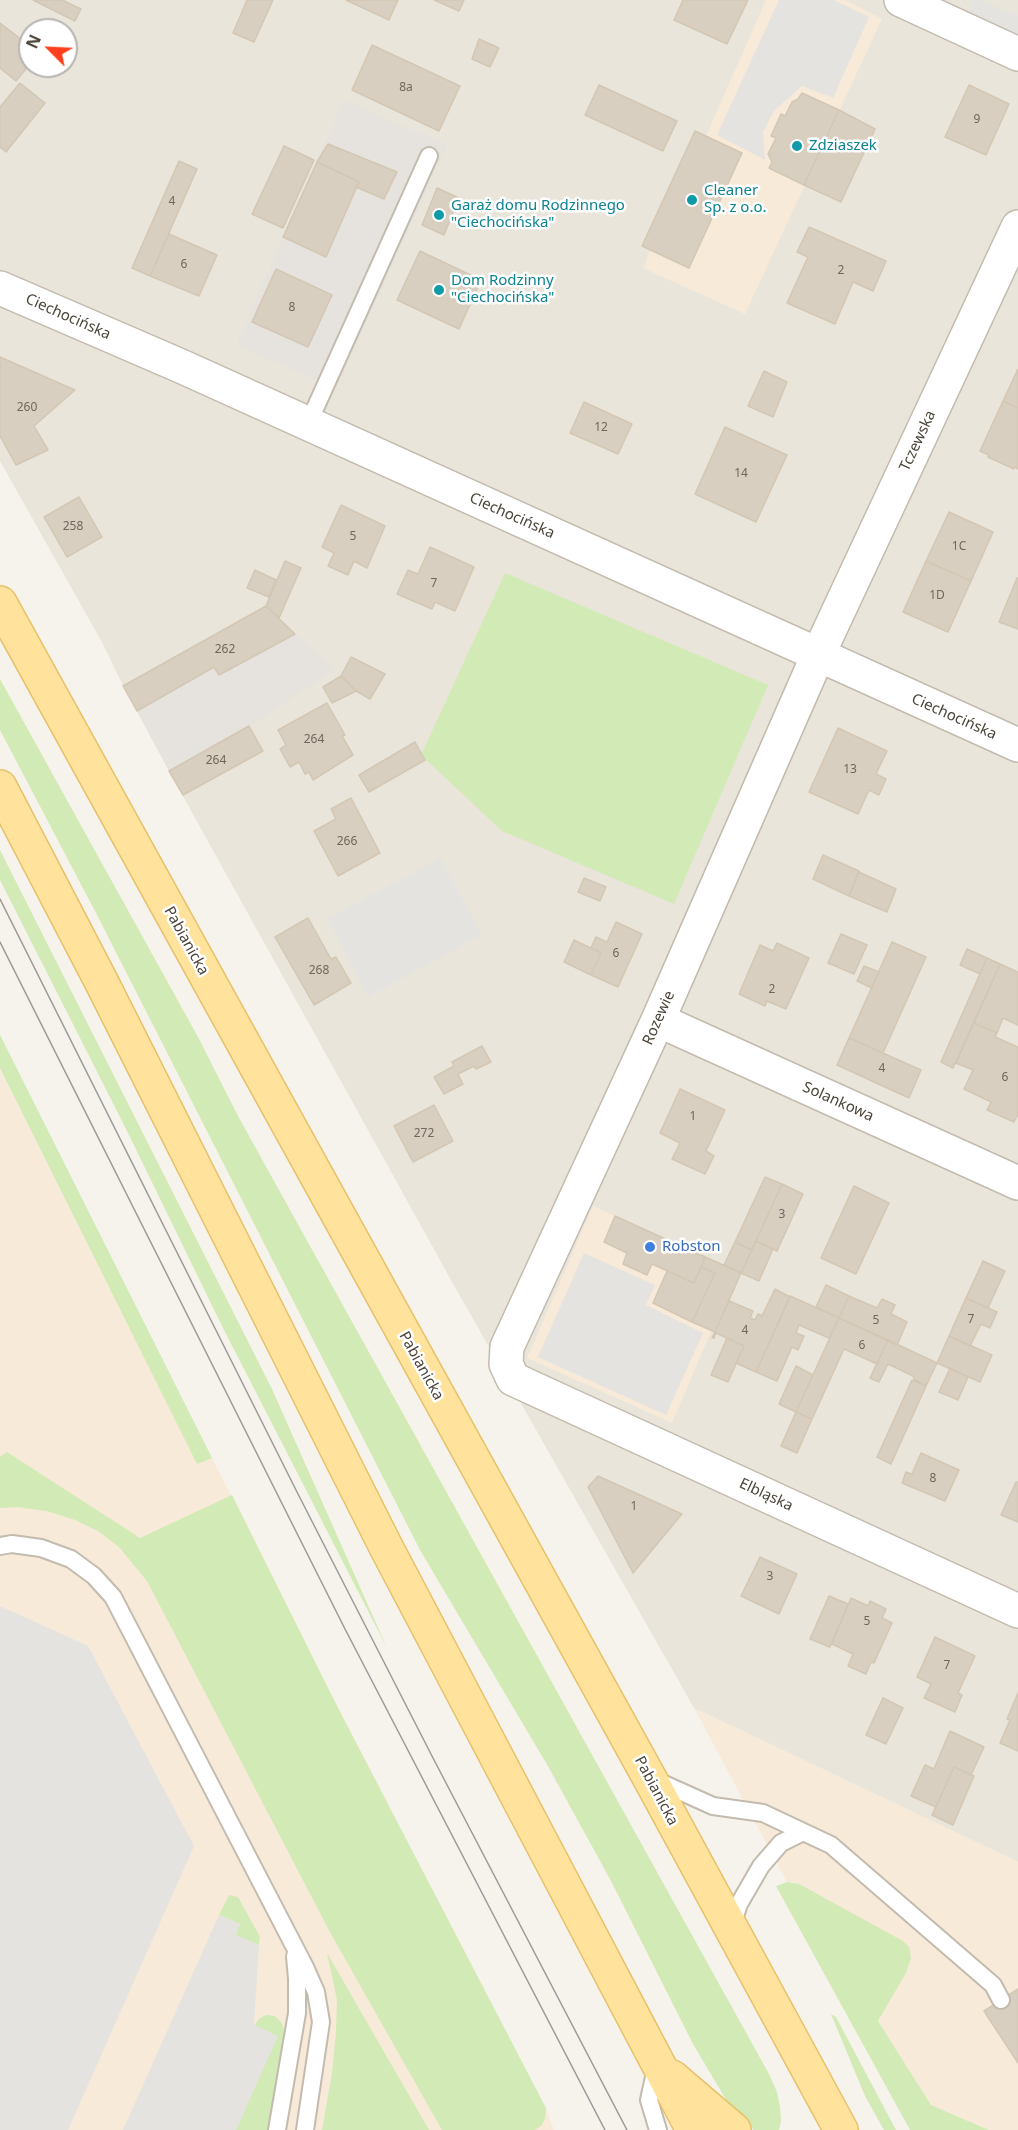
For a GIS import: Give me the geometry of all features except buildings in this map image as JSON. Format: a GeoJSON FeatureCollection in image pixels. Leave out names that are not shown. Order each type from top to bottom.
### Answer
{"type":"FeatureCollection","features":[{"type":"Feature","properties":{"kind":"main road","name":"Pabianicka"},"geometry":{"type":"LineString","coordinates":[[0,603],[841,2130]]}},
{"type":"Feature","properties":{"kind":"main road"},"geometry":{"type":"LineString","coordinates":[[0,786],[101,981],[386,1547],[693,2130]]}},
{"type":"Feature","properties":{"kind":"main road"},"geometry":{"type":"LineString","coordinates":[[657,2064],[734,2130]]}},
{"type":"Feature","properties":{"kind":"main road"},"geometry":{"type":"LineString","coordinates":[[820,2093],[823,2115],[822,2130]]}},
{"type":"Feature","properties":{"kind":"street"},"geometry":{"type":"LineString","coordinates":[[901,0],[1018,54]]}},
{"type":"Feature","properties":{"kind":"street","name":"Tczewska"},"geometry":{"type":"LineString","coordinates":[[818,655],[1018,227]]}},
{"type":"Feature","properties":{"kind":"street","name":"Ciechocińska"},"geometry":{"type":"LineString","coordinates":[[2,287],[1018,745]]}},
{"type":"Feature","properties":{"kind":"street","name":"Rozewie"},"geometry":{"type":"LineString","coordinates":[[513,1379],[506,1364],[507,1347],[658,1020],[818,655]]}},
{"type":"Feature","properties":{"kind":"street","name":"Solankowa"},"geometry":{"type":"LineString","coordinates":[[658,1020],[1018,1183]]}},
{"type":"Feature","properties":{"kind":"street","name":"Elbląska"},"geometry":{"type":"LineString","coordinates":[[513,1379],[1018,1611]]}},
{"type":"Feature","properties":{"kind":"lane"},"geometry":{"type":"LineString","coordinates":[[308,424],[429,156]]}},
{"type":"Feature","properties":{"kind":"lane"},"geometry":{"type":"LineString","coordinates":[[0,1546],[12,1544],[41,1548],[70,1559],[94,1575],[113,1597],[293,1943],[316,1992],[321,2022],[304,2130]]}},
{"type":"Feature","properties":{"kind":"lane"},"geometry":{"type":"LineString","coordinates":[[648,1777],[713,1806],[763,1813],[831,1845],[993,1985],[1001,2000]]}},
{"type":"Feature","properties":{"kind":"lane"},"geometry":{"type":"LineString","coordinates":[[730,1930],[739,1904],[761,1866],[781,1843],[804,1832]]}},
{"type":"Feature","properties":{"kind":"lane"},"geometry":{"type":"LineString","coordinates":[[277,2130],[297,2013],[297,1979],[293,1943]]}},
{"type":"Feature","properties":{"kind":"lane"},"geometry":{"type":"LineString","coordinates":[[657,2064],[649,2100],[658,2130]]}},
{"type":"Feature","properties":{"kind":"shaded area"},"geometry":{"type":"Polygon","coordinates":[[[0,0],[1018,0],[1018,1862],[694,1708],[456,1289],[169,771],[249,726],[265,606],[123,686],[103,644],[0,461],[0,0]]]}},
{"type":"Feature","properties":{"kind":"shaded area"},"geometry":{"type":"Polygon","coordinates":[[[766,0],[845,0],[882,19],[745,314],[643,268],[650,251],[642,246],[695,131],[706,136],[766,0]]]}},
{"type":"Feature","properties":{"kind":"shaded area"},"geometry":{"type":"Polygon","coordinates":[[[779,0],[834,0],[869,17],[833,98],[802,86],[774,111],[763,132],[765,160],[717,135],[779,0]]]}},
{"type":"Feature","properties":{"kind":"shaded area"},"geometry":{"type":"Polygon","coordinates":[[[973,0],[982,0],[1018,17],[1018,38],[967,14],[973,0]]]}},
{"type":"Feature","properties":{"kind":"shaded area"},"geometry":{"type":"Polygon","coordinates":[[[344,100],[447,145],[336,389],[236,345],[344,100]]]}},
{"type":"Feature","properties":{"kind":"shaded area"},"geometry":{"type":"Polygon","coordinates":[[[266,606],[334,670],[249,726],[169,771],[123,686],[266,606]]]}},
{"type":"Feature","properties":{"kind":"shaded area"},"geometry":{"type":"Polygon","coordinates":[[[440,858],[482,935],[368,997],[327,919],[440,858]]]}},
{"type":"Feature","properties":{"kind":"shaded area"},"geometry":{"type":"Polygon","coordinates":[[[0,1035],[312,1657],[546,2109],[554,2130],[0,2130],[0,1035]]]}},
{"type":"Feature","properties":{"kind":"shaded area"},"geometry":{"type":"Polygon","coordinates":[[[593,1206],[737,1271],[672,1423],[527,1358],[593,1206]]]}},
{"type":"Feature","properties":{"kind":"shaded area"},"geometry":{"type":"Polygon","coordinates":[[[584,1253],[655,1285],[646,1305],[703,1333],[666,1415],[538,1357],[584,1253]]]}},
{"type":"Feature","properties":{"kind":"shaded area"},"geometry":{"type":"Polygon","coordinates":[[[0,1606],[88,1646],[194,1846],[68,2130],[0,2130],[0,1606]]]}},
{"type":"Feature","properties":{"kind":"shaded area"},"geometry":{"type":"Polygon","coordinates":[[[694,1708],[1018,1862],[1018,2130],[989,2130],[931,2105],[878,2021],[906,1973],[799,1884],[787,1882],[694,1708]]]}},
{"type":"Feature","properties":{"kind":"shaded area"},"geometry":{"type":"Polygon","coordinates":[[[219,1915],[240,1924],[236,1935],[259,1945],[254,2025],[278,2036],[236,2130],[123,2130],[219,1915]]]}},
{"type":"Feature","properties":{"kind":"green space"},"geometry":{"type":"Polygon","coordinates":[[[505,573],[768,685],[674,904],[502,831],[421,755],[505,573]]]}},
{"type":"Feature","properties":{"kind":"green space"},"geometry":{"type":"Polygon","coordinates":[[[0,679],[198,1037],[238,1116],[769,2074],[777,2092],[780,2107],[779,2130],[754,2130],[731,2108],[693,2044],[611,1881],[549,1768],[420,1550],[96,913],[0,730],[0,679]]]}},
{"type":"Feature","properties":{"kind":"green space"},"geometry":{"type":"Polygon","coordinates":[[[0,850],[272,1389],[387,1648],[222,1326],[126,1129],[0,880],[0,850]]]}},
{"type":"Feature","properties":{"kind":"green space"},"geometry":{"type":"Polygon","coordinates":[[[0,1035],[212,1458],[197,1464],[0,1068],[0,1035]]]}},
{"type":"Feature","properties":{"kind":"green space"},"geometry":{"type":"Polygon","coordinates":[[[7,1452],[140,1538],[232,1495],[339,1710],[546,2108],[545,2119],[541,2126],[535,2130],[442,2130],[331,1934],[147,1581],[119,1547],[98,1531],[75,1520],[47,1511],[16,1507],[0,1508],[0,1457],[7,1452]]]}},
{"type":"Feature","properties":{"kind":"green space"},"geometry":{"type":"Polygon","coordinates":[[[787,1882],[799,1884],[903,1941],[909,1947],[911,1958],[906,1973],[878,2021],[931,2105],[989,2130],[910,2130],[776,1886],[787,1882]]]}},
{"type":"Feature","properties":{"kind":"green space"},"geometry":{"type":"Polygon","coordinates":[[[229,1895],[238,1897],[260,1937],[259,1945],[235,1935],[240,1924],[219,1915],[229,1895]]]}},
{"type":"Feature","properties":{"kind":"green space"},"geometry":{"type":"Polygon","coordinates":[[[327,1953],[429,2130],[322,2130],[332,2073],[337,2000],[327,1953]]]}},
{"type":"Feature","properties":{"kind":"green space"},"geometry":{"type":"Polygon","coordinates":[[[831,2014],[836,2017],[896,2130],[884,2130],[865,2096],[831,2014]]]}},
{"type":"Feature","properties":{"kind":"green space"},"geometry":{"type":"Polygon","coordinates":[[[266,2015],[275,2016],[281,2022],[284,2030],[282,2053],[267,2130],[236,2130],[277,2036],[254,2026],[266,2015]]]}},
{"type":"Feature","properties":{"kind":"tram line"},"geometry":{"type":"LineString","coordinates":[[0,899],[298,1494],[627,2130]]}},
{"type":"Feature","properties":{"kind":"tram line"},"geometry":{"type":"LineString","coordinates":[[0,942],[345,1629],[605,2130]]}},
{"type":"Feature","properties":{"kind":"place","name":"Zdziaszek"},"geometry":{"type":"Point","coordinates":[797,146]}},
{"type":"Feature","properties":{"kind":"place","name":"Cleaner Sp. z o.o."},"geometry":{"type":"Point","coordinates":[692,200]}},
{"type":"Feature","properties":{"kind":"place","name":"Garaż domu Rodzinnego \"Ciechocińska\""},"geometry":{"type":"Point","coordinates":[439,215]}},
{"type":"Feature","properties":{"kind":"place","name":"Dom Rodzinny \"Ciechocińska\""},"geometry":{"type":"Point","coordinates":[439,290]}},
{"type":"Feature","properties":{"kind":"place","name":"Robston"},"geometry":{"type":"Point","coordinates":[650,1247]}}]}
